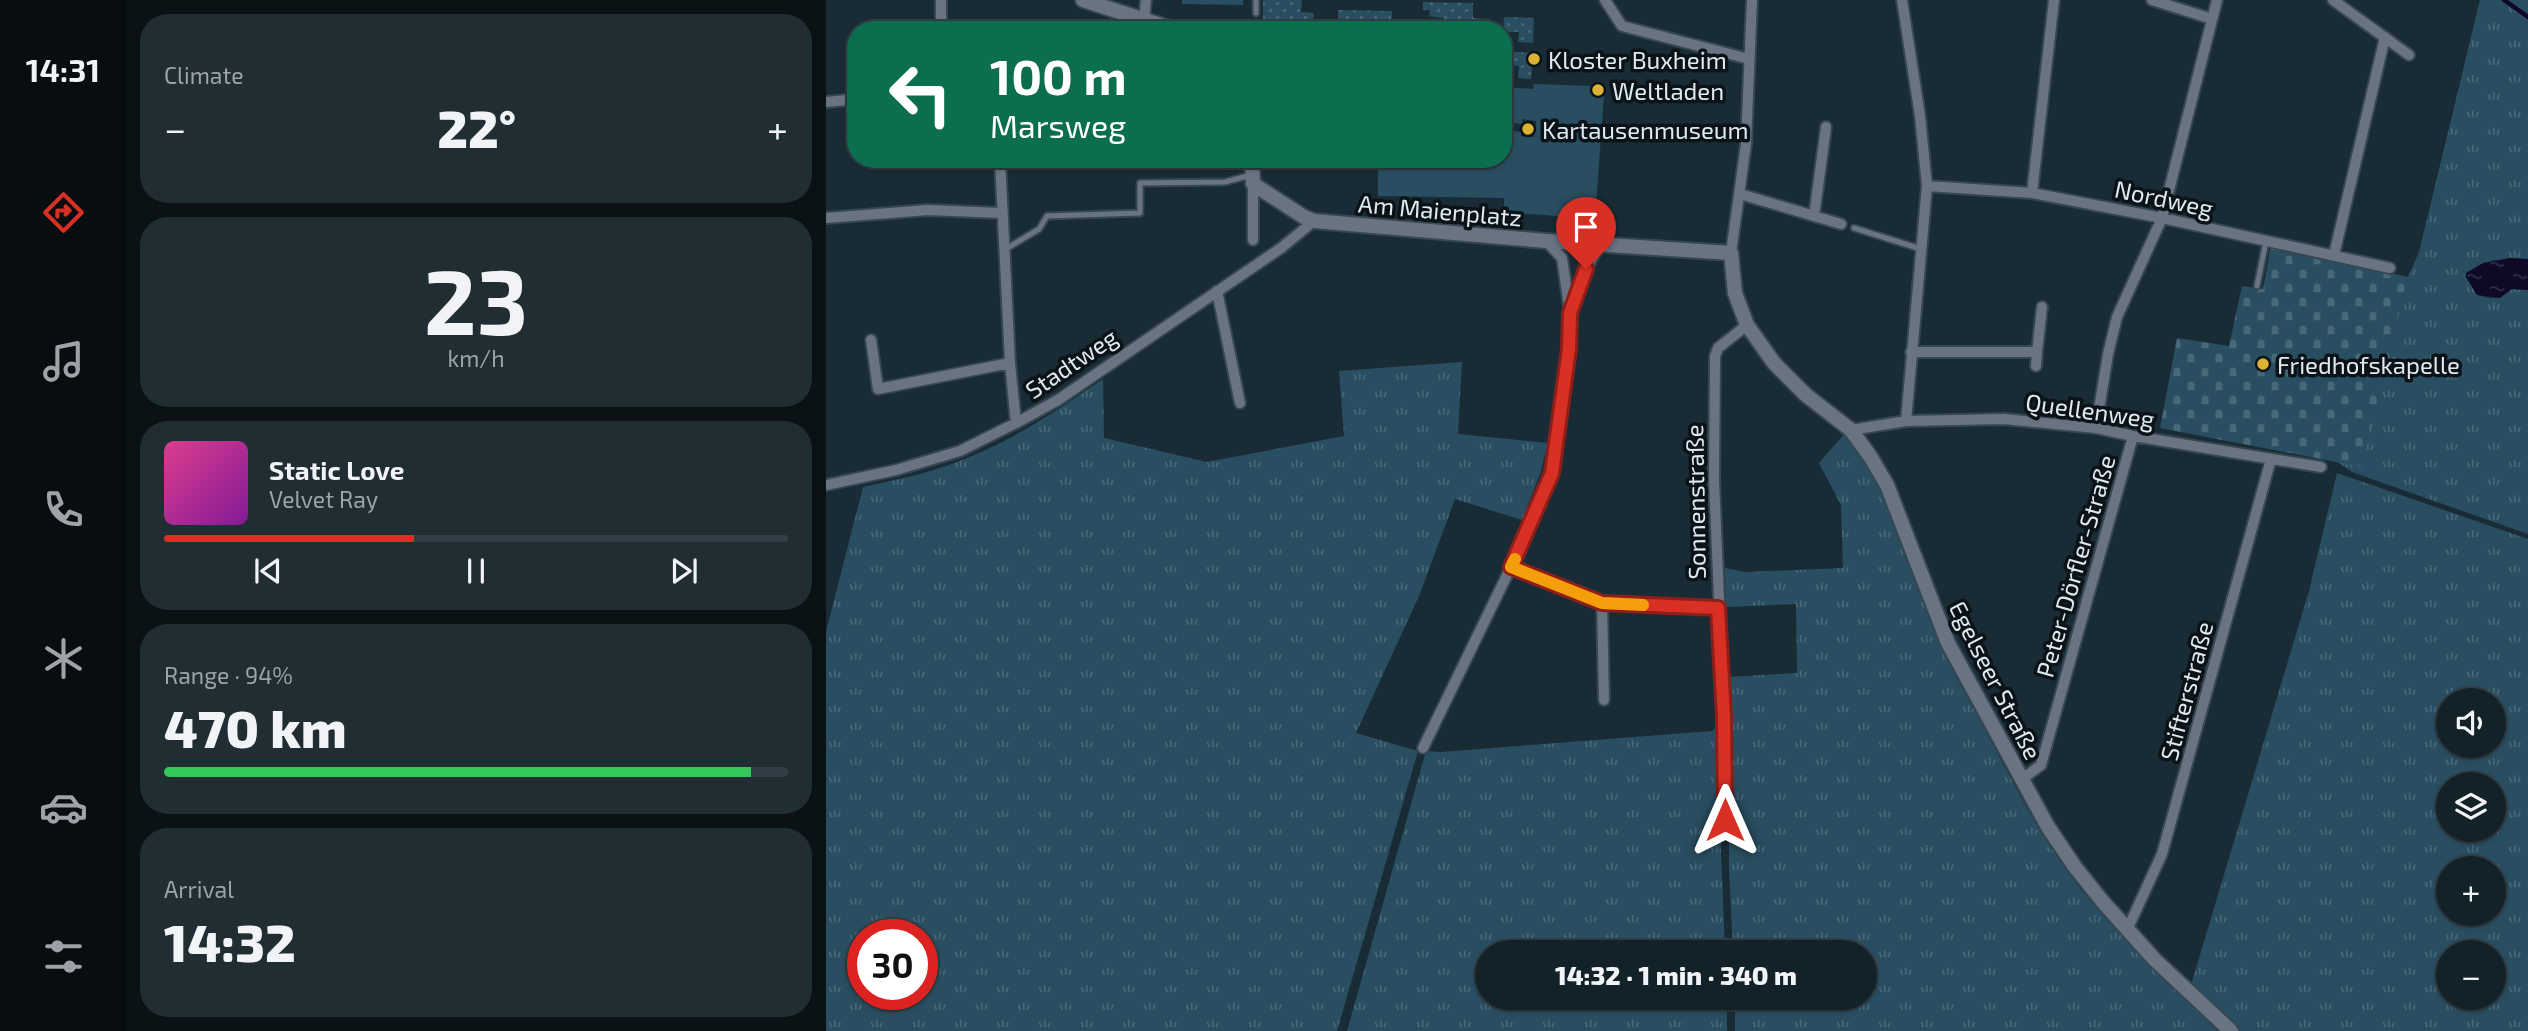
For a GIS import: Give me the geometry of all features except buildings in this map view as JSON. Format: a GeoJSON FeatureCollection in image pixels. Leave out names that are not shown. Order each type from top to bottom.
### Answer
{"type":"FeatureCollection","features":[{"type":"Feature","properties":{"kind":"street"},"geometry":{"type":"LineString","coordinates":[[941,0],[941,21]]}},
{"type":"Feature","properties":{"kind":"street"},"geometry":{"type":"LineString","coordinates":[[1083,0],[1147,21]]}},
{"type":"Feature","properties":{"kind":"street"},"geometry":{"type":"LineString","coordinates":[[1144,20],[1146,0]]}},
{"type":"Feature","properties":{"kind":"street"},"geometry":{"type":"LineString","coordinates":[[1605,0],[1622,26],[1749,59]]}},
{"type":"Feature","properties":{"kind":"street"},"geometry":{"type":"LineString","coordinates":[[1731,253],[1746,144],[1752,0]]}},
{"type":"Feature","properties":{"kind":"street"},"geometry":{"type":"LineString","coordinates":[[1902,0],[1923,137],[1927,186],[1906,421]]}},
{"type":"Feature","properties":{"kind":"street"},"geometry":{"type":"LineString","coordinates":[[2032,192],[2054,0]]}},
{"type":"Feature","properties":{"kind":"street"},"geometry":{"type":"LineString","coordinates":[[2152,0],[2212,19]]}},
{"type":"Feature","properties":{"kind":"street"},"geometry":{"type":"LineString","coordinates":[[2096,428],[2117,317],[2162,218],[2217,0]]}},
{"type":"Feature","properties":{"kind":"street"},"geometry":{"type":"LineString","coordinates":[[2333,0],[2409,55]]}},
{"type":"Feature","properties":{"kind":"street"},"geometry":{"type":"LineString","coordinates":[[2334,255],[2385,37]]}},
{"type":"Feature","properties":{"kind":"street"},"geometry":{"type":"LineString","coordinates":[[826,102],[847,100]]}},
{"type":"Feature","properties":{"kind":"street"},"geometry":{"type":"LineString","coordinates":[[1814,216],[1826,127]]}},
{"type":"Feature","properties":{"kind":"street"},"geometry":{"type":"LineString","coordinates":[[1000,168],[1010,363],[1016,424]]}},
{"type":"Feature","properties":{"kind":"street"},"geometry":{"type":"LineString","coordinates":[[1252,168],[1253,240]]}},
{"type":"Feature","properties":{"kind":"street"},"geometry":{"type":"LineString","coordinates":[[1252,179],[1304,217],[1314,221]]}},
{"type":"Feature","properties":{"kind":"street","name":"Nordweg"},"geometry":{"type":"LineString","coordinates":[[1927,186],[2032,192],[2390,268]]}},
{"type":"Feature","properties":{"kind":"street"},"geometry":{"type":"LineString","coordinates":[[1740,194],[1841,224]]}},
{"type":"Feature","properties":{"kind":"street"},"geometry":{"type":"LineString","coordinates":[[826,218],[928,210],[1001,213]]}},
{"type":"Feature","properties":{"kind":"street","name":"Am Maienplatz"},"geometry":{"type":"LineString","coordinates":[[1314,221],[1546,241],[1731,253]]}},
{"type":"Feature","properties":{"kind":"street","name":"Stadtweg"},"geometry":{"type":"LineString","coordinates":[[826,485],[896,470],[960,451],[1016,424],[1058,400],[1281,248],[1314,221]]}},
{"type":"Feature","properties":{"kind":"street"},"geometry":{"type":"LineString","coordinates":[[1423,748],[1511,567],[1552,473],[1569,349],[1570,313],[1562,258],[1546,241]]}},
{"type":"Feature","properties":{"kind":"street"},"geometry":{"type":"LineString","coordinates":[[1570,313],[1586,269],[1601,244]]}},
{"type":"Feature","properties":{"kind":"street","name":"Egelseer Straße"},"geometry":{"type":"LineString","coordinates":[[1731,253],[1735,293],[1746,325],[1774,363],[1806,395],[1851,430],[1870,456],[1886,485],[1948,643],[2048,827],[2075,867],[2155,960],[2231,1031]]}},
{"type":"Feature","properties":{"kind":"street"},"geometry":{"type":"LineString","coordinates":[[1217,291],[1240,403]]}},
{"type":"Feature","properties":{"kind":"street"},"geometry":{"type":"LineString","coordinates":[[2036,366],[2042,307]]}},
{"type":"Feature","properties":{"kind":"street","name":"Sonnenstraße"},"geometry":{"type":"LineString","coordinates":[[1725,820],[1724,717],[1714,480],[1715,356],[1718,348],[1746,325]]}},
{"type":"Feature","properties":{"kind":"street"},"geometry":{"type":"LineString","coordinates":[[871,340],[877,389],[1010,363]]}},
{"type":"Feature","properties":{"kind":"street"},"geometry":{"type":"LineString","coordinates":[[1911,352],[2037,352]]}},
{"type":"Feature","properties":{"kind":"street","name":"Quellenweg"},"geometry":{"type":"LineString","coordinates":[[1851,430],[1906,421],[2004,419],[2096,428],[2321,467]]}},
{"type":"Feature","properties":{"kind":"street","name":"Peter-Dörfler-Straße"},"geometry":{"type":"LineString","coordinates":[[2021,779],[2041,765],[2133,436]]}},
{"type":"Feature","properties":{"kind":"street","name":"Stifterstraße"},"geometry":{"type":"LineString","coordinates":[[2127,928],[2162,854],[2271,459]]}},
{"type":"Feature","properties":{"kind":"street"},"geometry":{"type":"LineString","coordinates":[[1511,567],[1602,603],[1718,608]]}},
{"type":"Feature","properties":{"kind":"street"},"geometry":{"type":"LineString","coordinates":[[1602,603],[1604,700]]}},
{"type":"Feature","properties":{"kind":"lane"},"geometry":{"type":"LineString","coordinates":[[1256,0],[1256,13]]}},
{"type":"Feature","properties":{"kind":"lane"},"geometry":{"type":"LineString","coordinates":[[1004,250],[1039,229],[1047,216],[1140,213],[1140,183],[1252,179]]}},
{"type":"Feature","properties":{"kind":"lane"},"geometry":{"type":"LineString","coordinates":[[1854,228],[1922,249]]}},
{"type":"Feature","properties":{"kind":"lane"},"geometry":{"type":"LineString","coordinates":[[2257,286],[2266,241]]}},
{"type":"Feature","properties":{"kind":"green space"},"geometry":{"type":"Polygon","coordinates":[[[1182,0],[1243,0],[1243,5],[1182,4],[1182,0]]]}},
{"type":"Feature","properties":{"kind":"green space"},"geometry":{"type":"Polygon","coordinates":[[[1263,0],[1302,0],[1301,12],[1314,13],[1313,21],[1263,21],[1263,0]]]}},
{"type":"Feature","properties":{"kind":"green space"},"geometry":{"type":"Polygon","coordinates":[[[2480,0],[2528,0],[2528,259],[2493,260],[2466,273],[2466,277],[2477,295],[2485,297],[2497,297],[2512,289],[2528,290],[2528,534],[2352,472],[2336,461],[2361,466],[2408,277],[2419,252],[2480,0]]]}},
{"type":"Feature","properties":{"kind":"green space"},"geometry":{"type":"Polygon","coordinates":[[[1423,2],[1473,3],[1473,18],[1490,21],[1444,21],[1444,18],[1429,16],[1430,10],[1423,10],[1423,2]]]}},
{"type":"Feature","properties":{"kind":"green space"},"geometry":{"type":"Polygon","coordinates":[[[1338,10],[1392,11],[1391,21],[1338,21],[1338,10]]]}},
{"type":"Feature","properties":{"kind":"green space"},"geometry":{"type":"Polygon","coordinates":[[[1504,17],[1534,18],[1533,43],[1518,42],[1519,32],[1512,32],[1512,21],[1504,21],[1504,17]]]}},
{"type":"Feature","properties":{"kind":"green space"},"geometry":{"type":"Polygon","coordinates":[[[1512,52],[1533,53],[1531,79],[1518,78],[1519,66],[1512,66],[1512,52]]]}},
{"type":"Feature","properties":{"kind":"green space"},"geometry":{"type":"Polygon","coordinates":[[[1534,84],[1592,86],[1592,94],[1604,95],[1595,219],[1504,212],[1504,198],[1378,196],[1378,168],[1512,168],[1512,131],[1521,132],[1521,136],[1534,137],[1536,121],[1523,119],[1522,124],[1512,123],[1512,88],[1533,89],[1534,84]]]}},
{"type":"Feature","properties":{"kind":"green space"},"geometry":{"type":"Polygon","coordinates":[[[2271,245],[2408,277],[2362,467],[2160,428],[2177,338],[2229,346],[2242,286],[2263,289],[2271,245]]]}},
{"type":"Feature","properties":{"kind":"green space"},"geometry":{"type":"Polygon","coordinates":[[[1462,362],[1458,434],[1548,443],[1540,474],[1522,520],[1455,499],[1419,596],[1356,733],[1418,751],[1337,1031],[826,1031],[826,632],[863,487],[934,470],[977,454],[1033,425],[1103,379],[1104,438],[1207,462],[1344,436],[1339,371],[1462,362]]]}},
{"type":"Feature","properties":{"kind":"green space"},"geometry":{"type":"Polygon","coordinates":[[[1845,433],[1862,456],[1888,506],[1948,661],[2041,831],[2083,892],[2115,928],[2220,1031],[1735,1031],[1735,1010],[1877,1010],[1877,940],[1732,940],[1729,867],[1728,677],[1797,673],[1796,604],[1726,607],[1725,568],[1744,572],[1843,568],[1841,505],[1819,463],[1845,433]]]}},
{"type":"Feature","properties":{"kind":"green space"},"geometry":{"type":"Polygon","coordinates":[[[2337,473],[2528,539],[2528,1031],[2240,1031],[2191,985],[2309,591],[2337,473]]]}},
{"type":"Feature","properties":{"kind":"green space"},"geometry":{"type":"Polygon","coordinates":[[[1720,724],[1725,940],[1475,940],[1475,1010],[1727,1010],[1727,1031],[1347,1031],[1426,751],[1712,731],[1720,724]]]}},
{"type":"Feature","properties":{"kind":"water"},"geometry":{"type":"Polygon","coordinates":[[[2510,258],[2528,259],[2528,290],[2512,289],[2500,298],[2477,295],[2466,273],[2483,263],[2510,258]]]}},
{"type":"Feature","properties":{"kind":"waterway"},"geometry":{"type":"LineString","coordinates":[[2504,0],[2528,17]]}},
{"type":"Feature","properties":{"kind":"slow traffic"},"geometry":{"type":"LineString","coordinates":[[1515,559],[1511,567],[1602,603],[1643,605]]}},
{"type":"Feature","properties":{"kind":"place","name":"Kloster Buxheim"},"geometry":{"type":"Point","coordinates":[1534,59]}},
{"type":"Feature","properties":{"kind":"place","name":"Weltladen"},"geometry":{"type":"Point","coordinates":[1598,90]}},
{"type":"Feature","properties":{"kind":"place","name":"Kartausenmuseum"},"geometry":{"type":"Point","coordinates":[1528,129]}},
{"type":"Feature","properties":{"kind":"place","name":"Friedhofskapelle"},"geometry":{"type":"Point","coordinates":[2263,364]}},
{"type":"Feature","properties":{"kind":"route"},"geometry":{"type":"LineString","coordinates":[[1586,269],[1570,313],[1569,349],[1552,473],[1511,567],[1602,603],[1718,608],[1724,717],[1725,820]]}}]}
